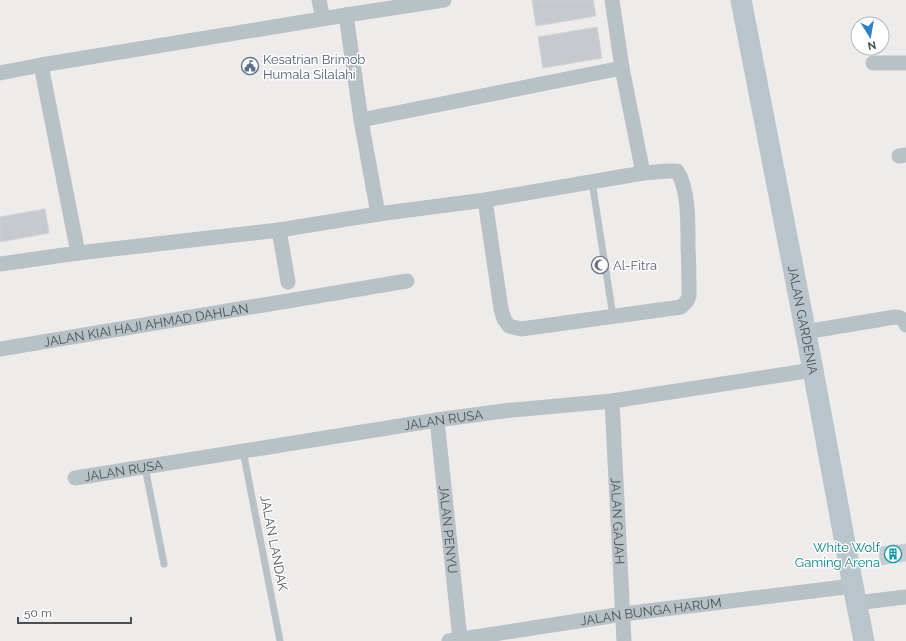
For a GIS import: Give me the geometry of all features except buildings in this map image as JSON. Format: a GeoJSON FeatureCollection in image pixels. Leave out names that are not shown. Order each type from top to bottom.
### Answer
{"type":"FeatureCollection","features":[{"type":"Feature","properties":{"kind":"main road","name":"JALAN GARDENIA"},"geometry":{"type":"LineString","coordinates":[[741,0],[864,641]]}},
{"type":"Feature","properties":{"kind":"street"},"geometry":{"type":"LineString","coordinates":[[319,0],[323,18]]}},
{"type":"Feature","properties":{"kind":"street"},"geometry":{"type":"LineString","coordinates":[[0,73],[323,18],[444,0]]}},
{"type":"Feature","properties":{"kind":"street"},"geometry":{"type":"LineString","coordinates":[[612,0],[622,68],[643,173]]}},
{"type":"Feature","properties":{"kind":"street"},"geometry":{"type":"LineString","coordinates":[[346,15],[361,120],[378,214]]}},
{"type":"Feature","properties":{"kind":"street"},"geometry":{"type":"LineString","coordinates":[[873,63],[906,63]]}},
{"type":"Feature","properties":{"kind":"street"},"geometry":{"type":"LineString","coordinates":[[41,65],[78,253]]}},
{"type":"Feature","properties":{"kind":"street"},"geometry":{"type":"LineString","coordinates":[[361,120],[622,68]]}},
{"type":"Feature","properties":{"kind":"street"},"geometry":{"type":"LineString","coordinates":[[0,264],[78,253],[279,230],[378,214],[484,200],[643,173],[677,171],[683,184],[688,215],[689,296],[687,301],[681,307],[521,329],[509,326],[504,319],[501,309],[484,200]]}},
{"type":"Feature","properties":{"kind":"street"},"geometry":{"type":"LineString","coordinates":[[279,230],[288,282]]}},
{"type":"Feature","properties":{"kind":"street","name":"JALAN KIAI HAJI AHMAD DAHLAN"},"geometry":{"type":"LineString","coordinates":[[0,349],[408,281]]}},
{"type":"Feature","properties":{"kind":"street"},"geometry":{"type":"LineString","coordinates":[[805,332],[895,317],[905,320],[906,325]]}},
{"type":"Feature","properties":{"kind":"street","name":"JALAN RUSA"},"geometry":{"type":"LineString","coordinates":[[75,478],[438,420],[503,411],[612,401],[812,370]]}},
{"type":"Feature","properties":{"kind":"street","name":"JALAN GAJAH"},"geometry":{"type":"LineString","coordinates":[[612,401],[624,641]]}},
{"type":"Feature","properties":{"kind":"street","name":"JALAN PENYU"},"geometry":{"type":"LineString","coordinates":[[438,420],[455,640]]}},
{"type":"Feature","properties":{"kind":"street","name":"JALAN BUNGA HARUM"},"geometry":{"type":"LineString","coordinates":[[455,640],[622,614],[854,595],[906,597]]}},
{"type":"Feature","properties":{"kind":"lane"},"geometry":{"type":"LineString","coordinates":[[592,182],[613,316]]}},
{"type":"Feature","properties":{"kind":"lane","name":"JALAN LANDAK"},"geometry":{"type":"LineString","coordinates":[[243,450],[280,641]]}},
{"type":"Feature","properties":{"kind":"lane"},"geometry":{"type":"LineString","coordinates":[[145,467],[164,564]]}},
{"type":"Feature","properties":{"kind":"place","name":"Kesatrian Brimob Humala Silalahi"},"geometry":{"type":"Point","coordinates":[250,66]}},
{"type":"Feature","properties":{"kind":"place","name":"Al-Fitra"},"geometry":{"type":"Point","coordinates":[600,265]}},
{"type":"Feature","properties":{"kind":"place","name":"White Wolf Gaming Arena"},"geometry":{"type":"Point","coordinates":[893,554]}}]}
